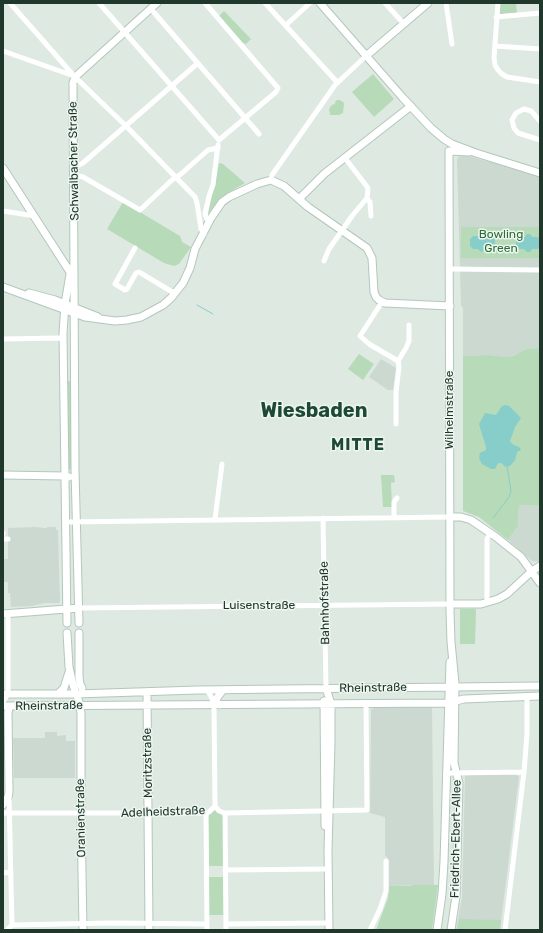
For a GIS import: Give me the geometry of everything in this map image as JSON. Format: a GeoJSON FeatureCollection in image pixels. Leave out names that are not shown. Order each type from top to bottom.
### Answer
{"type":"FeatureCollection","features":[{"type":"Feature","properties":{"kind":"main road"},"geometry":{"type":"LineString","coordinates":[[75,77],[157,3]]}},
{"type":"Feature","properties":{"kind":"main road"},"geometry":{"type":"LineString","coordinates":[[320,3],[451,150],[476,153]]}},
{"type":"Feature","properties":{"kind":"main road"},"geometry":{"type":"LineString","coordinates":[[366,56],[428,3]]}},
{"type":"Feature","properties":{"kind":"main road","name":"Schwalbacher Straße"},"geometry":{"type":"LineString","coordinates":[[67,623],[63,340],[69,310],[74,246],[73,84],[75,77]]}},
{"type":"Feature","properties":{"kind":"main road"},"geometry":{"type":"LineString","coordinates":[[299,199],[319,178],[411,106]]}},
{"type":"Feature","properties":{"kind":"main road"},"geometry":{"type":"LineString","coordinates":[[431,128],[444,139],[459,146],[476,153],[540,173]]}},
{"type":"Feature","properties":{"kind":"main road"},"geometry":{"type":"LineString","coordinates":[[444,139],[451,150]]}},
{"type":"Feature","properties":{"kind":"main road"},"geometry":{"type":"LineString","coordinates":[[451,150],[459,146]]}},
{"type":"Feature","properties":{"kind":"main road","name":"Wilhelmstraße"},"geometry":{"type":"LineString","coordinates":[[451,150],[451,702]]}},
{"type":"Feature","properties":{"kind":"main road"},"geometry":{"type":"LineString","coordinates":[[3,168],[59,254],[72,271]]}},
{"type":"Feature","properties":{"kind":"main road"},"geometry":{"type":"LineString","coordinates":[[3,287],[90,318],[110,321],[127,320],[145,315],[163,305],[183,282],[188,272],[194,252],[210,221],[224,200],[257,184],[271,180],[284,186],[299,199],[367,248],[372,258],[375,295],[377,299],[382,302],[450,306]]}},
{"type":"Feature","properties":{"kind":"main road","name":"Schwalbacher Straße"},"geometry":{"type":"LineString","coordinates":[[72,271],[68,291],[69,310],[74,329],[79,623]]}},
{"type":"Feature","properties":{"kind":"main road"},"geometry":{"type":"LineString","coordinates":[[3,287],[55,300],[69,310],[110,321]]}},
{"type":"Feature","properties":{"kind":"main road"},"geometry":{"type":"LineString","coordinates":[[55,300],[68,291]]}},
{"type":"Feature","properties":{"kind":"main road"},"geometry":{"type":"LineString","coordinates":[[69,310],[68,328],[74,345]]}},
{"type":"Feature","properties":{"kind":"main road"},"geometry":{"type":"LineString","coordinates":[[74,329],[83,321],[90,318]]}},
{"type":"Feature","properties":{"kind":"main road"},"geometry":{"type":"LineString","coordinates":[[64,388],[75,377]]}},
{"type":"Feature","properties":{"kind":"main road"},"geometry":{"type":"LineString","coordinates":[[3,475],[64,476],[70,478],[76,491]]}},
{"type":"Feature","properties":{"kind":"main road"},"geometry":{"type":"LineString","coordinates":[[66,522],[76,511]]}},
{"type":"Feature","properties":{"kind":"main road"},"geometry":{"type":"LineString","coordinates":[[450,517],[461,517],[471,520],[490,533],[521,558],[540,583]]}},
{"type":"Feature","properties":{"kind":"main road"},"geometry":{"type":"LineString","coordinates":[[450,604],[487,602],[498,599],[507,594],[532,571],[540,566]]}},
{"type":"Feature","properties":{"kind":"main road","name":"Luisenstraße"},"geometry":{"type":"LineString","coordinates":[[6,614],[79,608]]}},
{"type":"Feature","properties":{"kind":"main road"},"geometry":{"type":"LineString","coordinates":[[67,633],[69,670],[80,706]]}},
{"type":"Feature","properties":{"kind":"main road"},"geometry":{"type":"LineString","coordinates":[[79,633],[79,677],[82,688]]}},
{"type":"Feature","properties":{"kind":"main road"},"geometry":{"type":"LineString","coordinates":[[58,694],[66,686],[69,670]]}},
{"type":"Feature","properties":{"kind":"main road"},"geometry":{"type":"LineString","coordinates":[[72,680],[82,688],[93,693]]}},
{"type":"Feature","properties":{"kind":"main road"},"geometry":{"type":"LineString","coordinates":[[508,686],[504,692],[508,697]]}},
{"type":"Feature","properties":{"kind":"main road","name":"Rheinstraße"},"geometry":{"type":"LineString","coordinates":[[6,694],[76,694],[326,688],[540,686]]}},
{"type":"Feature","properties":{"kind":"main road","name":"Bahnhofstraße"},"geometry":{"type":"LineString","coordinates":[[326,688],[329,926]]}},
{"type":"Feature","properties":{"kind":"main road"},"geometry":{"type":"LineString","coordinates":[[285,689],[289,692],[290,696],[286,704]]}},
{"type":"Feature","properties":{"kind":"main road"},"geometry":{"type":"LineString","coordinates":[[217,705],[216,699],[224,690]]}},
{"type":"Feature","properties":{"kind":"main road","name":"Moritzstraße"},"geometry":{"type":"LineString","coordinates":[[147,692],[149,927]]}},
{"type":"Feature","properties":{"kind":"main road","name":"Rheinstraße"},"geometry":{"type":"LineString","coordinates":[[5,705],[80,706],[451,702],[464,699],[540,696]]}},
{"type":"Feature","properties":{"kind":"main road","name":"Friedrich-Ebert-Allee"},"geometry":{"type":"LineString","coordinates":[[451,702],[454,763],[459,783],[457,888],[451,930]]}},
{"type":"Feature","properties":{"kind":"main road","name":"Friedrich-Ebert-Allee"},"geometry":{"type":"LineString","coordinates":[[437,930],[442,894],[446,775],[451,702]]}},
{"type":"Feature","properties":{"kind":"main road"},"geometry":{"type":"LineString","coordinates":[[3,805],[9,792],[6,758],[8,712],[5,705]]}},
{"type":"Feature","properties":{"kind":"main road","name":"Oranienstraße"},"geometry":{"type":"LineString","coordinates":[[80,706],[83,927]]}},
{"type":"Feature","properties":{"kind":"street"},"geometry":{"type":"LineString","coordinates":[[10,3],[75,77],[126,126],[195,197],[198,206],[201,229],[204,234]]}},
{"type":"Feature","properties":{"kind":"street"},"geometry":{"type":"LineString","coordinates":[[99,3],[219,140]]}},
{"type":"Feature","properties":{"kind":"street"},"geometry":{"type":"LineString","coordinates":[[205,3],[277,87],[276,92],[219,140],[213,185],[209,194],[205,214],[207,219],[210,221]]}},
{"type":"Feature","properties":{"kind":"street"},"geometry":{"type":"LineString","coordinates":[[266,3],[337,82]]}},
{"type":"Feature","properties":{"kind":"street"},"geometry":{"type":"LineString","coordinates":[[286,25],[310,3]]}},
{"type":"Feature","properties":{"kind":"street"},"geometry":{"type":"LineString","coordinates":[[385,3],[404,24]]}},
{"type":"Feature","properties":{"kind":"street"},"geometry":{"type":"LineString","coordinates":[[391,9],[393,3]]}},
{"type":"Feature","properties":{"kind":"street"},"geometry":{"type":"LineString","coordinates":[[446,3],[452,44]]}},
{"type":"Feature","properties":{"kind":"street"},"geometry":{"type":"LineString","coordinates":[[498,3],[495,46],[496,65],[502,74],[513,78],[540,82]]}},
{"type":"Feature","properties":{"kind":"street"},"geometry":{"type":"LineString","coordinates":[[151,9],[259,134]]}},
{"type":"Feature","properties":{"kind":"street"},"geometry":{"type":"LineString","coordinates":[[496,17],[540,13]]}},
{"type":"Feature","properties":{"kind":"street"},"geometry":{"type":"LineString","coordinates":[[495,46],[540,49]]}},
{"type":"Feature","properties":{"kind":"street"},"geometry":{"type":"LineString","coordinates":[[3,51],[75,77]]}},
{"type":"Feature","properties":{"kind":"street"},"geometry":{"type":"LineString","coordinates":[[271,180],[272,175],[337,82],[366,56]]}},
{"type":"Feature","properties":{"kind":"street"},"geometry":{"type":"LineString","coordinates":[[74,166],[83,163],[198,63]]}},
{"type":"Feature","properties":{"kind":"street"},"geometry":{"type":"LineString","coordinates":[[540,121],[531,111],[524,109],[516,113],[512,120],[514,128],[518,133],[540,140]]}},
{"type":"Feature","properties":{"kind":"street"},"geometry":{"type":"LineString","coordinates":[[74,175],[83,177],[140,210],[208,150],[218,148]]}},
{"type":"Feature","properties":{"kind":"street"},"geometry":{"type":"LineString","coordinates":[[324,261],[329,249],[367,198],[368,190],[366,186],[345,158]]}},
{"type":"Feature","properties":{"kind":"street"},"geometry":{"type":"LineString","coordinates":[[367,198],[370,202],[371,216]]}},
{"type":"Feature","properties":{"kind":"street"},"geometry":{"type":"LineString","coordinates":[[3,211],[35,216]]}},
{"type":"Feature","properties":{"kind":"street"},"geometry":{"type":"LineString","coordinates":[[134,248],[115,284],[125,290],[136,273],[139,272],[174,293]]}},
{"type":"Feature","properties":{"kind":"street"},"geometry":{"type":"LineString","coordinates":[[450,269],[540,270]]}},
{"type":"Feature","properties":{"kind":"street"},"geometry":{"type":"LineString","coordinates":[[382,302],[360,336],[369,344],[398,361]]}},
{"type":"Feature","properties":{"kind":"street"},"geometry":{"type":"LineString","coordinates":[[396,424],[398,361],[406,348],[409,325]]}},
{"type":"Feature","properties":{"kind":"street"},"geometry":{"type":"LineString","coordinates":[[3,338],[59,338],[63,340]]}},
{"type":"Feature","properties":{"kind":"street"},"geometry":{"type":"LineString","coordinates":[[215,519],[222,464]]}},
{"type":"Feature","properties":{"kind":"street"},"geometry":{"type":"LineString","coordinates":[[394,518],[394,502],[397,498]]}},
{"type":"Feature","properties":{"kind":"street"},"geometry":{"type":"LineString","coordinates":[[66,522],[450,517]]}},
{"type":"Feature","properties":{"kind":"street","name":"Bahnhofstraße"},"geometry":{"type":"LineString","coordinates":[[323,518],[326,688]]}},
{"type":"Feature","properties":{"kind":"street"},"geometry":{"type":"LineString","coordinates":[[487,602],[487,539],[490,533]]}},
{"type":"Feature","properties":{"kind":"street","name":"Luisenstraße"},"geometry":{"type":"LineString","coordinates":[[79,608],[118,609],[450,604]]}},
{"type":"Feature","properties":{"kind":"street"},"geometry":{"type":"LineString","coordinates":[[5,705],[8,639],[6,614]]}},
{"type":"Feature","properties":{"kind":"street"},"geometry":{"type":"LineString","coordinates":[[207,690],[217,705],[215,806]]}},
{"type":"Feature","properties":{"kind":"street"},"geometry":{"type":"LineString","coordinates":[[504,930],[524,772],[527,734],[527,696]]}},
{"type":"Feature","properties":{"kind":"street"},"geometry":{"type":"LineString","coordinates":[[226,930],[225,813],[367,810],[366,703]]}},
{"type":"Feature","properties":{"kind":"street"},"geometry":{"type":"LineString","coordinates":[[446,775],[449,773],[524,772]]}},
{"type":"Feature","properties":{"kind":"street"},"geometry":{"type":"LineString","coordinates":[[7,930],[12,925],[9,792]]}},
{"type":"Feature","properties":{"kind":"street","name":"Adelheidstraße"},"geometry":{"type":"LineString","coordinates":[[3,813],[206,813],[215,806],[219,811],[225,813]]}},
{"type":"Feature","properties":{"kind":"street"},"geometry":{"type":"LineString","coordinates":[[12,925],[83,927],[207,927],[206,813]]}},
{"type":"Feature","properties":{"kind":"street"},"geometry":{"type":"LineString","coordinates":[[370,930],[378,914],[386,891],[386,861]]}},
{"type":"Feature","properties":{"kind":"street"},"geometry":{"type":"LineString","coordinates":[[225,870],[328,869]]}},
{"type":"Feature","properties":{"kind":"street"},"geometry":{"type":"LineString","coordinates":[[3,873],[11,872]]}},
{"type":"Feature","properties":{"kind":"street"},"geometry":{"type":"LineString","coordinates":[[226,924],[329,926]]}},
{"type":"Feature","properties":{"kind":"shaded area"},"geometry":{"type":"Polygon","coordinates":[[[466,155],[540,177],[540,348],[531,349],[508,357],[488,355],[463,356],[463,309],[461,305],[457,160],[458,157],[466,155]]]}},
{"type":"Feature","properties":{"kind":"shaded area"},"geometry":{"type":"Polygon","coordinates":[[[381,359],[396,368],[393,390],[388,390],[369,377],[381,359]]]}},
{"type":"Feature","properties":{"kind":"shaded area"},"geometry":{"type":"Polygon","coordinates":[[[519,505],[540,506],[540,562],[532,561],[508,540],[518,526],[519,505]]]}},
{"type":"Feature","properties":{"kind":"shaded area"},"geometry":{"type":"Polygon","coordinates":[[[56,527],[56,530],[58,530],[60,602],[11,607],[10,593],[8,593],[8,582],[3,582],[3,559],[8,559],[8,528],[56,527]]]}},
{"type":"Feature","properties":{"kind":"shaded area"},"geometry":{"type":"Polygon","coordinates":[[[432,706],[434,885],[389,886],[389,860],[385,855],[385,817],[370,813],[371,709],[378,707],[432,706]]]}},
{"type":"Feature","properties":{"kind":"shaded area"},"geometry":{"type":"Polygon","coordinates":[[[45,732],[57,732],[57,736],[66,735],[66,741],[75,741],[75,778],[14,778],[13,738],[45,738],[45,732]]]}},
{"type":"Feature","properties":{"kind":"shaded area"},"geometry":{"type":"Polygon","coordinates":[[[516,774],[519,777],[500,930],[456,930],[462,897],[465,775],[516,774]]]}},
{"type":"Feature","properties":{"kind":"green space"},"geometry":{"type":"Polygon","coordinates":[[[500,3],[516,3],[517,13],[500,14],[500,3]]]}},
{"type":"Feature","properties":{"kind":"green space"},"geometry":{"type":"Polygon","coordinates":[[[224,11],[251,39],[246,44],[243,43],[219,16],[224,11]]]}},
{"type":"Feature","properties":{"kind":"green space"},"geometry":{"type":"Polygon","coordinates":[[[373,74],[394,99],[374,117],[352,92],[373,74]]]}},
{"type":"Feature","properties":{"kind":"green space"},"geometry":{"type":"Polygon","coordinates":[[[337,100],[344,103],[343,113],[339,115],[330,115],[330,107],[335,104],[337,100]]]}},
{"type":"Feature","properties":{"kind":"green space"},"geometry":{"type":"Polygon","coordinates":[[[219,163],[223,164],[245,183],[221,197],[208,214],[219,163]]]}},
{"type":"Feature","properties":{"kind":"green space"},"geometry":{"type":"Polygon","coordinates":[[[123,202],[180,236],[182,242],[191,247],[179,264],[174,266],[164,263],[107,229],[123,202]]]}},
{"type":"Feature","properties":{"kind":"green space","name":"Bowling Green"},"geometry":{"type":"Polygon","coordinates":[[[461,227],[540,227],[540,258],[461,258],[461,227]]]}},
{"type":"Feature","properties":{"kind":"green space"},"geometry":{"type":"Polygon","coordinates":[[[540,348],[540,506],[519,505],[518,526],[508,540],[479,517],[463,511],[463,356],[488,355],[508,357],[527,349],[540,348]]]}},
{"type":"Feature","properties":{"kind":"green space"},"geometry":{"type":"Polygon","coordinates":[[[359,354],[374,364],[363,380],[348,369],[359,354]]]}},
{"type":"Feature","properties":{"kind":"green space"},"geometry":{"type":"Polygon","coordinates":[[[66,381],[72,381],[73,469],[69,469],[69,448],[66,438],[66,381]]]}},
{"type":"Feature","properties":{"kind":"green space"},"geometry":{"type":"Polygon","coordinates":[[[381,475],[394,475],[395,482],[391,483],[392,507],[383,507],[381,475]]]}},
{"type":"Feature","properties":{"kind":"green space"},"geometry":{"type":"Polygon","coordinates":[[[460,609],[476,609],[475,644],[460,644],[460,609]]]}},
{"type":"Feature","properties":{"kind":"green space"},"geometry":{"type":"Polygon","coordinates":[[[215,810],[224,817],[224,866],[209,866],[208,816],[215,810]]]}},
{"type":"Feature","properties":{"kind":"green space"},"geometry":{"type":"Polygon","coordinates":[[[209,877],[223,877],[224,915],[209,915],[209,877]]]}},
{"type":"Feature","properties":{"kind":"green space"},"geometry":{"type":"Polygon","coordinates":[[[438,885],[432,930],[376,930],[388,898],[389,886],[438,885]]]}},
{"type":"Feature","properties":{"kind":"green space"},"geometry":{"type":"Polygon","coordinates":[[[459,919],[501,920],[500,930],[457,930],[459,919]]]}},
{"type":"Feature","properties":{"kind":"water"},"geometry":{"type":"Polygon","coordinates":[[[484,234],[486,237],[492,236],[495,239],[495,246],[492,247],[492,249],[486,249],[481,252],[470,246],[470,239],[473,236],[479,236],[484,234]]]}},
{"type":"Feature","properties":{"kind":"water"},"geometry":{"type":"Polygon","coordinates":[[[527,234],[540,239],[540,246],[538,249],[532,249],[530,252],[527,252],[516,246],[516,239],[519,237],[525,237],[527,234]]]}},
{"type":"Feature","properties":{"kind":"water"},"geometry":{"type":"Polygon","coordinates":[[[502,406],[509,406],[521,418],[515,427],[510,441],[521,450],[517,452],[515,460],[510,466],[506,467],[501,463],[498,463],[495,469],[491,469],[482,464],[479,458],[480,453],[486,450],[486,447],[479,424],[485,413],[496,415],[502,406]]]}},
{"type":"Feature","properties":{"kind":"waterway"},"geometry":{"type":"LineString","coordinates":[[197,305],[213,314]]}},
{"type":"Feature","properties":{"kind":"waterway"},"geometry":{"type":"LineString","coordinates":[[493,518],[509,497],[511,491],[507,466]]}},
{"type":"Feature","properties":{"kind":"district","name":"Wiesbaden"},"geometry":{"type":"Point","coordinates":[314,411]}},
{"type":"Feature","properties":{"kind":"district","name":"MITTE"},"geometry":{"type":"Point","coordinates":[358,445]}}]}
